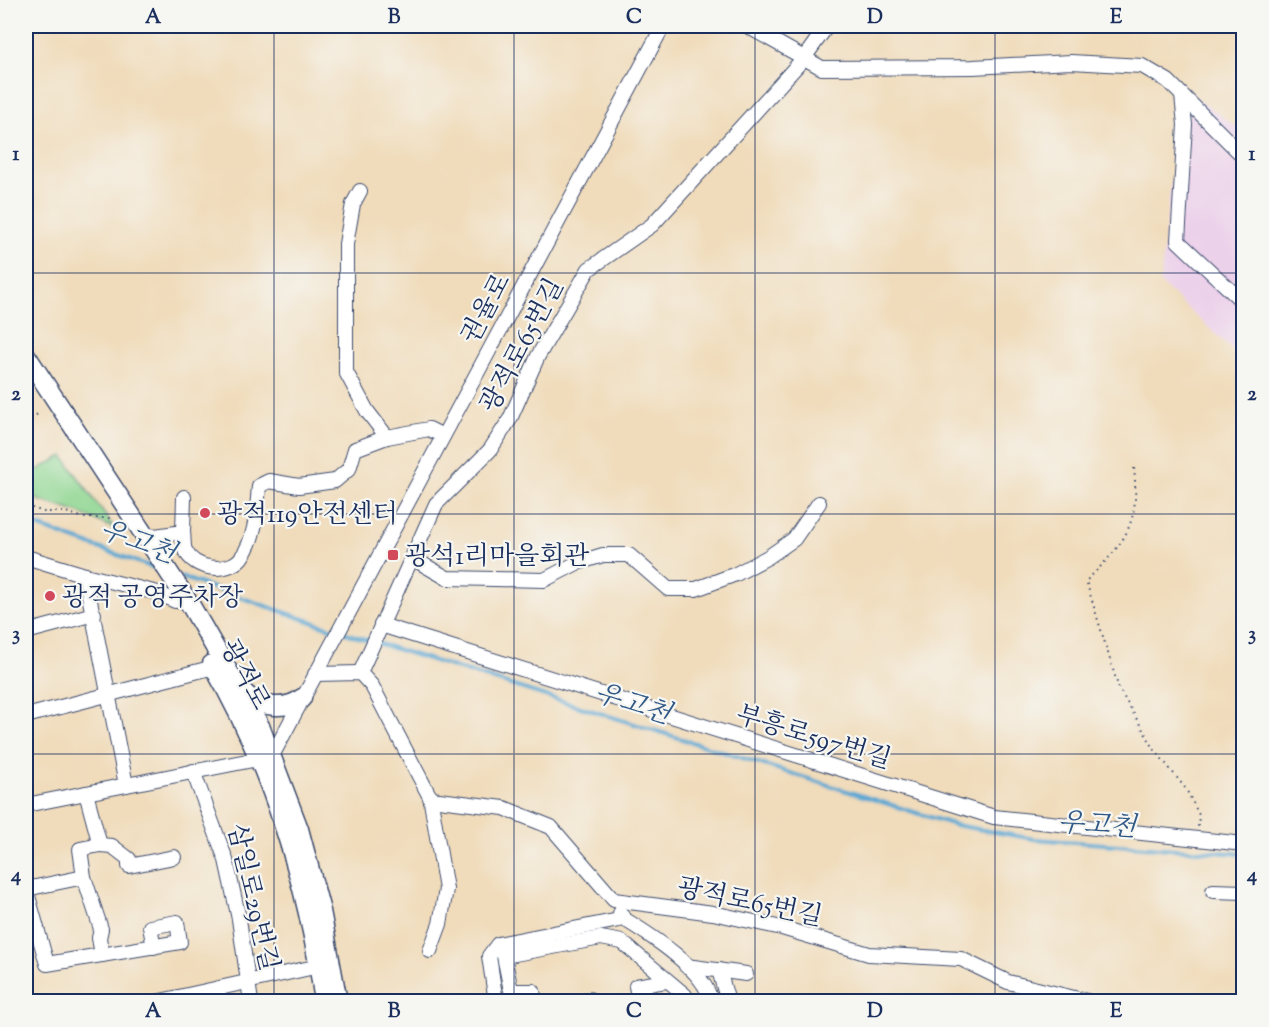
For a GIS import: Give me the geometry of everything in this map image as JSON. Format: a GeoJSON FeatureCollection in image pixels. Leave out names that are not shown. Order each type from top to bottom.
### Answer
{"type":"FeatureCollection","features":[{"type":"Feature","properties":{"kind":"main road"},"geometry":{"type":"LineString","coordinates":[[26,354],[176,596]]}},
{"type":"Feature","properties":{"kind":"main road"},"geometry":{"type":"LineString","coordinates":[[26,375],[146,545]]}},
{"type":"Feature","properties":{"kind":"main road","name":"광적로"},"geometry":{"type":"LineString","coordinates":[[176,596],[250,735],[266,757],[300,829],[321,911],[338,1002]]}},
{"type":"Feature","properties":{"kind":"main road","name":"광적로"},"geometry":{"type":"LineString","coordinates":[[176,596],[237,683],[260,726],[319,966],[324,1002]]}},
{"type":"Feature","properties":{"kind":"main road"},"geometry":{"type":"LineString","coordinates":[[237,683],[246,695],[274,706],[293,705],[302,698]]}},
{"type":"Feature","properties":{"kind":"street","name":"권율로"},"geometry":{"type":"LineString","coordinates":[[315,674],[663,26]]}},
{"type":"Feature","properties":{"kind":"street"},"geometry":{"type":"LineString","coordinates":[[747,26],[822,68],[973,67],[1071,62],[1142,66],[1168,81],[1244,157]]}},
{"type":"Feature","properties":{"kind":"street","name":"광적로65번길"},"geometry":{"type":"LineString","coordinates":[[360,673],[436,504],[490,450],[510,419],[538,356],[589,269],[652,225],[804,58],[827,26]]}},
{"type":"Feature","properties":{"kind":"street"},"geometry":{"type":"LineString","coordinates":[[1182,95],[1185,125],[1178,241],[1244,303]]}},
{"type":"Feature","properties":{"kind":"street"},"geometry":{"type":"LineString","coordinates":[[360,191],[353,204],[346,244],[346,372],[367,411],[387,437]]}},
{"type":"Feature","properties":{"kind":"street"},"geometry":{"type":"LineString","coordinates":[[183,497],[185,549],[192,561],[206,567],[224,569],[240,559],[249,544],[259,486],[269,481],[300,486],[335,481],[349,469],[355,449],[387,437],[429,429],[443,436]]}},
{"type":"Feature","properties":{"kind":"street"},"geometry":{"type":"LineString","coordinates":[[412,558],[447,578],[544,579],[603,555],[629,555],[668,589],[696,589],[736,574],[794,540],[819,503]]}},
{"type":"Feature","properties":{"kind":"street"},"geometry":{"type":"LineString","coordinates":[[146,545],[155,536],[183,532]]}},
{"type":"Feature","properties":{"kind":"street"},"geometry":{"type":"LineString","coordinates":[[26,557],[85,575],[176,596]]}},
{"type":"Feature","properties":{"kind":"street"},"geometry":{"type":"LineString","coordinates":[[85,575],[126,785]]}},
{"type":"Feature","properties":{"kind":"street"},"geometry":{"type":"LineString","coordinates":[[26,632],[94,614]]}},
{"type":"Feature","properties":{"kind":"street","name":"부흥로597번길"},"geometry":{"type":"LineString","coordinates":[[379,629],[994,817],[1244,844]]}},
{"type":"Feature","properties":{"kind":"street"},"geometry":{"type":"LineString","coordinates":[[26,716],[214,667]]}},
{"type":"Feature","properties":{"kind":"street"},"geometry":{"type":"LineString","coordinates":[[26,805],[266,757],[315,674],[360,673],[372,686],[432,800],[504,808],[551,827],[614,900],[624,919],[667,945],[708,988],[711,1002]]}},
{"type":"Feature","properties":{"kind":"street","name":"삼일로29번길"},"geometry":{"type":"LineString","coordinates":[[193,771],[226,861],[251,1002]]}},
{"type":"Feature","properties":{"kind":"street"},"geometry":{"type":"LineString","coordinates":[[86,793],[100,845]]}},
{"type":"Feature","properties":{"kind":"street"},"geometry":{"type":"LineString","coordinates":[[430,796],[446,889],[440,924],[430,951]]}},
{"type":"Feature","properties":{"kind":"street"},"geometry":{"type":"LineString","coordinates":[[102,955],[100,929],[84,877],[80,849],[100,845],[112,846],[129,859],[129,866],[174,857]]}},
{"type":"Feature","properties":{"kind":"street"},"geometry":{"type":"LineString","coordinates":[[84,877],[26,889],[28,911],[47,964],[154,947]]}},
{"type":"Feature","properties":{"kind":"street"},"geometry":{"type":"LineString","coordinates":[[1213,891],[1244,892]]}},
{"type":"Feature","properties":{"kind":"street","name":"광적로65번길"},"geometry":{"type":"LineString","coordinates":[[614,900],[713,914],[782,928],[869,954],[961,959],[1008,982],[1091,1002]]}},
{"type":"Feature","properties":{"kind":"street"},"geometry":{"type":"LineString","coordinates":[[496,1002],[489,956],[498,944],[624,919]]}},
{"type":"Feature","properties":{"kind":"street"},"geometry":{"type":"LineString","coordinates":[[535,1002],[533,992],[511,992],[504,956],[601,938],[622,942],[685,995],[687,1002]]}},
{"type":"Feature","properties":{"kind":"street"},"geometry":{"type":"LineString","coordinates":[[156,1002],[319,966]]}},
{"type":"Feature","properties":{"kind":"street"},"geometry":{"type":"LineString","coordinates":[[686,966],[746,974]]}},
{"type":"Feature","properties":{"kind":"street"},"geometry":{"type":"LineString","coordinates":[[719,970],[728,1002]]}},
{"type":"Feature","properties":{"kind":"street"},"geometry":{"type":"LineString","coordinates":[[639,1002],[636,986],[666,981]]}},
{"type":"Feature","properties":{"kind":"street"},"geometry":{"type":"LineString","coordinates":[[580,1002],[589,999],[595,1002]]}},
{"type":"Feature","properties":{"kind":"path"},"geometry":{"type":"LineString","coordinates":[[26,422],[39,413]]}},
{"type":"Feature","properties":{"kind":"path"},"geometry":{"type":"LineString","coordinates":[[1134,468],[1137,499],[1128,533],[1110,558],[1086,581],[1119,689],[1155,750],[1186,789],[1199,814],[1197,839]]}},
{"type":"Feature","properties":{"kind":"path"},"geometry":{"type":"LineString","coordinates":[[26,506],[44,512],[66,512],[84,518],[111,518]]}},
{"type":"Feature","properties":{"kind":"shaded area"},"geometry":{"type":"Polygon","coordinates":[[[1191,94],[1243,132],[1243,359],[1160,283],[1170,191],[1191,94]]]}},
{"type":"Feature","properties":{"kind":"green space"},"geometry":{"type":"Polygon","coordinates":[[[63,456],[115,529],[77,512],[26,496],[26,476],[63,456]]]}},
{"type":"Feature","properties":{"kind":"waterway","name":"우고천"},"geometry":{"type":"LineString","coordinates":[[26,522],[160,570]]}},
{"type":"Feature","properties":{"kind":"waterway","name":"우고천"},"geometry":{"type":"LineString","coordinates":[[181,577],[336,630]]}},
{"type":"Feature","properties":{"kind":"waterway","name":"우고천"},"geometry":{"type":"LineString","coordinates":[[343,632],[370,641]]}},
{"type":"Feature","properties":{"kind":"waterway","name":"우고천"},"geometry":{"type":"LineString","coordinates":[[377,643],[955,825],[1034,839],[1244,854]]}},
{"type":"Feature","properties":{"kind":"place","name":"광적119안전센터"},"geometry":{"type":"Point","coordinates":[205,513]}},
{"type":"Feature","properties":{"kind":"place","name":"광석1리마을회관"},"geometry":{"type":"Point","coordinates":[393,555]}},
{"type":"Feature","properties":{"kind":"place","name":"광적 공영주차장"},"geometry":{"type":"Point","coordinates":[50,596]}}]}
